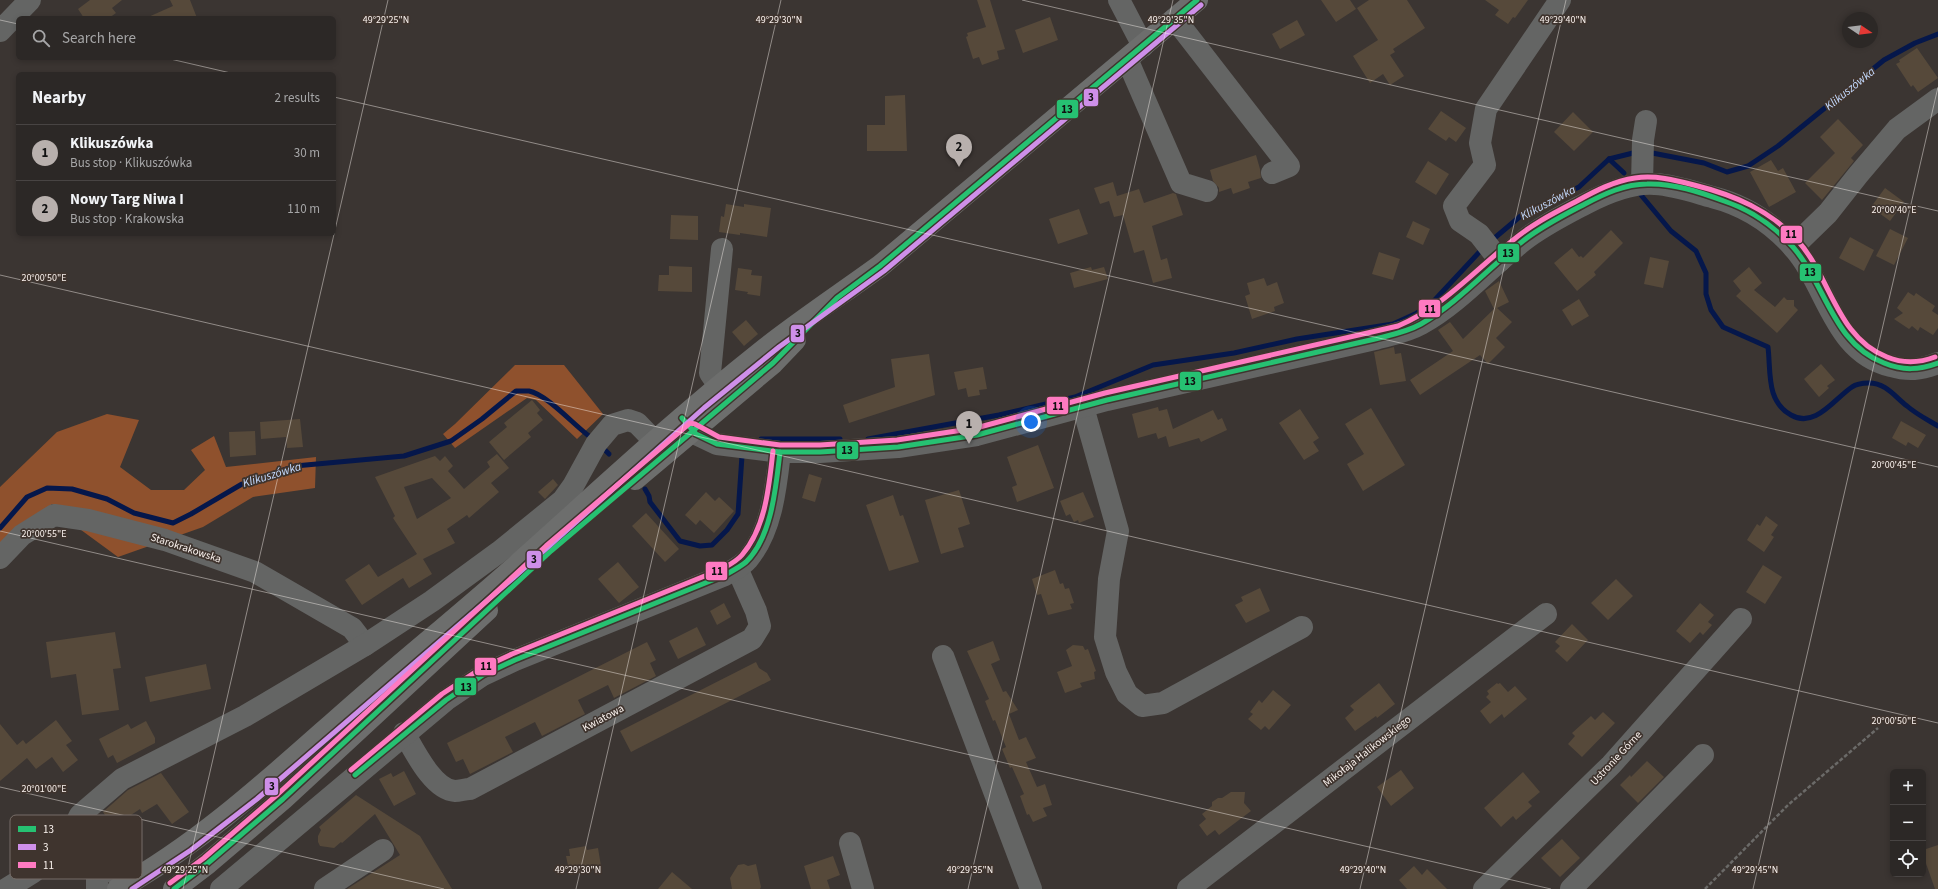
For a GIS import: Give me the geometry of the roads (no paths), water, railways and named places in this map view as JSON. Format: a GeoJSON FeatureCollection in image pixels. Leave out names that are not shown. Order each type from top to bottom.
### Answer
{"type":"FeatureCollection","features":[{"type":"Feature","properties":{"kind":"main road"},"geometry":{"type":"LineString","coordinates":[[142,875],[208,828],[281,768],[522,561],[724,393],[814,311],[836,298],[880,266],[1187,7]]}},
{"type":"Feature","properties":{"kind":"main road"},"geometry":{"type":"LineString","coordinates":[[174,889],[208,863],[283,799],[550,551],[660,446]]}},
{"type":"Feature","properties":{"kind":"main road"},"geometry":{"type":"LineString","coordinates":[[118,889],[135,879]]}},
{"type":"Feature","properties":{"kind":"street"},"geometry":{"type":"LineString","coordinates":[[0,32],[30,0]]}},
{"type":"Feature","properties":{"kind":"street"},"geometry":{"type":"LineString","coordinates":[[1119,0],[1135,52],[1181,183],[1207,191]]}},
{"type":"Feature","properties":{"kind":"street"},"geometry":{"type":"LineString","coordinates":[[1496,256],[1479,234],[1460,221],[1454,206],[1485,165],[1480,143],[1486,109],[1560,0]]}},
{"type":"Feature","properties":{"kind":"street"},"geometry":{"type":"LineString","coordinates":[[1187,7],[1290,166],[1272,173]]}},
{"type":"Feature","properties":{"kind":"street"},"geometry":{"type":"LineString","coordinates":[[1793,247],[1828,213],[1897,129],[1938,98]]}},
{"type":"Feature","properties":{"kind":"street"},"geometry":{"type":"LineString","coordinates":[[1642,174],[1644,131]]}},
{"type":"Feature","properties":{"kind":"street"},"geometry":{"type":"LineString","coordinates":[[1642,174],[1654,183],[1729,201],[1763,219],[1793,247],[1807,266],[1846,338],[1869,358],[1886,365],[1905,370],[1918,370],[1938,364]]}},
{"type":"Feature","properties":{"kind":"street"},"geometry":{"type":"LineString","coordinates":[[687,424],[709,441],[717,444],[780,452],[820,452],[898,447],[977,435],[1083,407],[1400,333],[1421,324],[1432,316],[1496,256],[1523,242],[1550,223],[1609,193],[1642,174]]}},
{"type":"Feature","properties":{"kind":"street"},"geometry":{"type":"LineString","coordinates":[[722,249],[710,373],[724,393]]}},
{"type":"Feature","properties":{"kind":"street"},"geometry":{"type":"LineString","coordinates":[[1083,407],[1118,531],[1109,579],[1105,637],[1116,672],[1127,694],[1142,706],[1163,703],[1302,627]]}},
{"type":"Feature","properties":{"kind":"street"},"geometry":{"type":"LineString","coordinates":[[80,815],[122,779],[245,716],[365,645],[432,602],[500,552],[563,500],[596,444],[612,425],[628,420],[637,423],[660,446]]}},
{"type":"Feature","properties":{"kind":"street"},"geometry":{"type":"LineString","coordinates":[[221,889],[404,734],[446,700],[483,675],[515,660],[725,575],[737,568],[747,560],[762,534],[776,488],[780,452]]}},
{"type":"Feature","properties":{"kind":"street","name":"Starokrakowska"},"geometry":{"type":"LineString","coordinates":[[0,558],[22,535],[54,515],[88,520],[165,540],[255,572],[352,628],[365,645]]}},
{"type":"Feature","properties":{"kind":"street","name":"Kwiatowa"},"geometry":{"type":"LineString","coordinates":[[404,734],[424,766],[440,785],[454,791],[470,789],[752,639],[760,626],[756,611],[737,568]]}},
{"type":"Feature","properties":{"kind":"street","name":"Mikołaja Halikowskiego"},"geometry":{"type":"LineString","coordinates":[[1188,889],[1546,614]]}},
{"type":"Feature","properties":{"kind":"street","name":"Ustronie Górne"},"geometry":{"type":"LineString","coordinates":[[1484,889],[1611,766],[1741,619]]}},
{"type":"Feature","properties":{"kind":"street"},"geometry":{"type":"LineString","coordinates":[[943,656],[1031,889]]}},
{"type":"Feature","properties":{"kind":"street"},"geometry":{"type":"LineString","coordinates":[[1571,889],[1703,755]]}},
{"type":"Feature","properties":{"kind":"street"},"geometry":{"type":"LineString","coordinates":[[850,843],[863,889]]}},
{"type":"Feature","properties":{"kind":"street"},"geometry":{"type":"LineString","coordinates":[[325,889],[382,850]]}},
{"type":"Feature","properties":{"kind":"street"},"geometry":{"type":"LineString","coordinates":[[6,889],[22,879]]}},
{"type":"Feature","properties":{"kind":"waterway","name":"Klikuszówka"},"geometry":{"type":"LineString","coordinates":[[1647,152],[1704,163],[1727,172],[1748,166],[1778,146],[1884,60],[1915,43],[1938,34]]}},
{"type":"Feature","properties":{"kind":"waterway","name":"Klikuszówka"},"geometry":{"type":"LineString","coordinates":[[1491,241],[1523,214],[1579,187],[1609,159],[1637,152]]}},
{"type":"Feature","properties":{"kind":"waterway"},"geometry":{"type":"LineString","coordinates":[[1609,159],[1624,173]]}},
{"type":"Feature","properties":{"kind":"waterway"},"geometry":{"type":"LineString","coordinates":[[1641,195],[1671,231],[1696,251],[1706,273],[1706,294],[1711,310],[1723,327],[1768,347],[1771,386],[1777,402],[1783,409],[1791,415],[1800,418],[1808,418],[1824,411],[1854,386],[1869,383],[1880,385],[1890,391],[1914,412],[1938,426]]}},
{"type":"Feature","properties":{"kind":"waterway","name":"Klikuszówka"},"geometry":{"type":"LineString","coordinates":[[868,439],[999,415],[1075,397],[1153,365],[1234,353],[1297,339],[1393,324],[1415,314],[1431,304],[1484,247]]}},
{"type":"Feature","properties":{"kind":"waterway","name":"Klikuszówka"},"geometry":{"type":"LineString","coordinates":[[0,528],[27,497],[47,488],[72,489],[107,499],[134,513],[173,523],[242,484],[295,466],[404,456],[451,441],[482,419],[516,391],[529,391],[536,393],[560,410],[589,436]]}},
{"type":"Feature","properties":{"kind":"waterway","name":"Klikuszówka"},"geometry":{"type":"LineString","coordinates":[[761,439],[840,439]]}},
{"type":"Feature","properties":{"kind":"waterway","name":"Klikuszówka"},"geometry":{"type":"LineString","coordinates":[[602,447],[609,454]]}},
{"type":"Feature","properties":{"kind":"waterway","name":"Klikuszówka"},"geometry":{"type":"LineString","coordinates":[[645,489],[649,496],[650,502],[680,541],[700,546],[712,545],[727,530],[738,514],[742,456]]}},
{"type":"Feature","properties":{"kind":"place","name":"Nowy Targ Niwa I"},"geometry":{"type":"Point","coordinates":[959,167]}},
{"type":"Feature","properties":{"kind":"place","name":"Klikuszówka"},"geometry":{"type":"Point","coordinates":[969,444]}}]}
